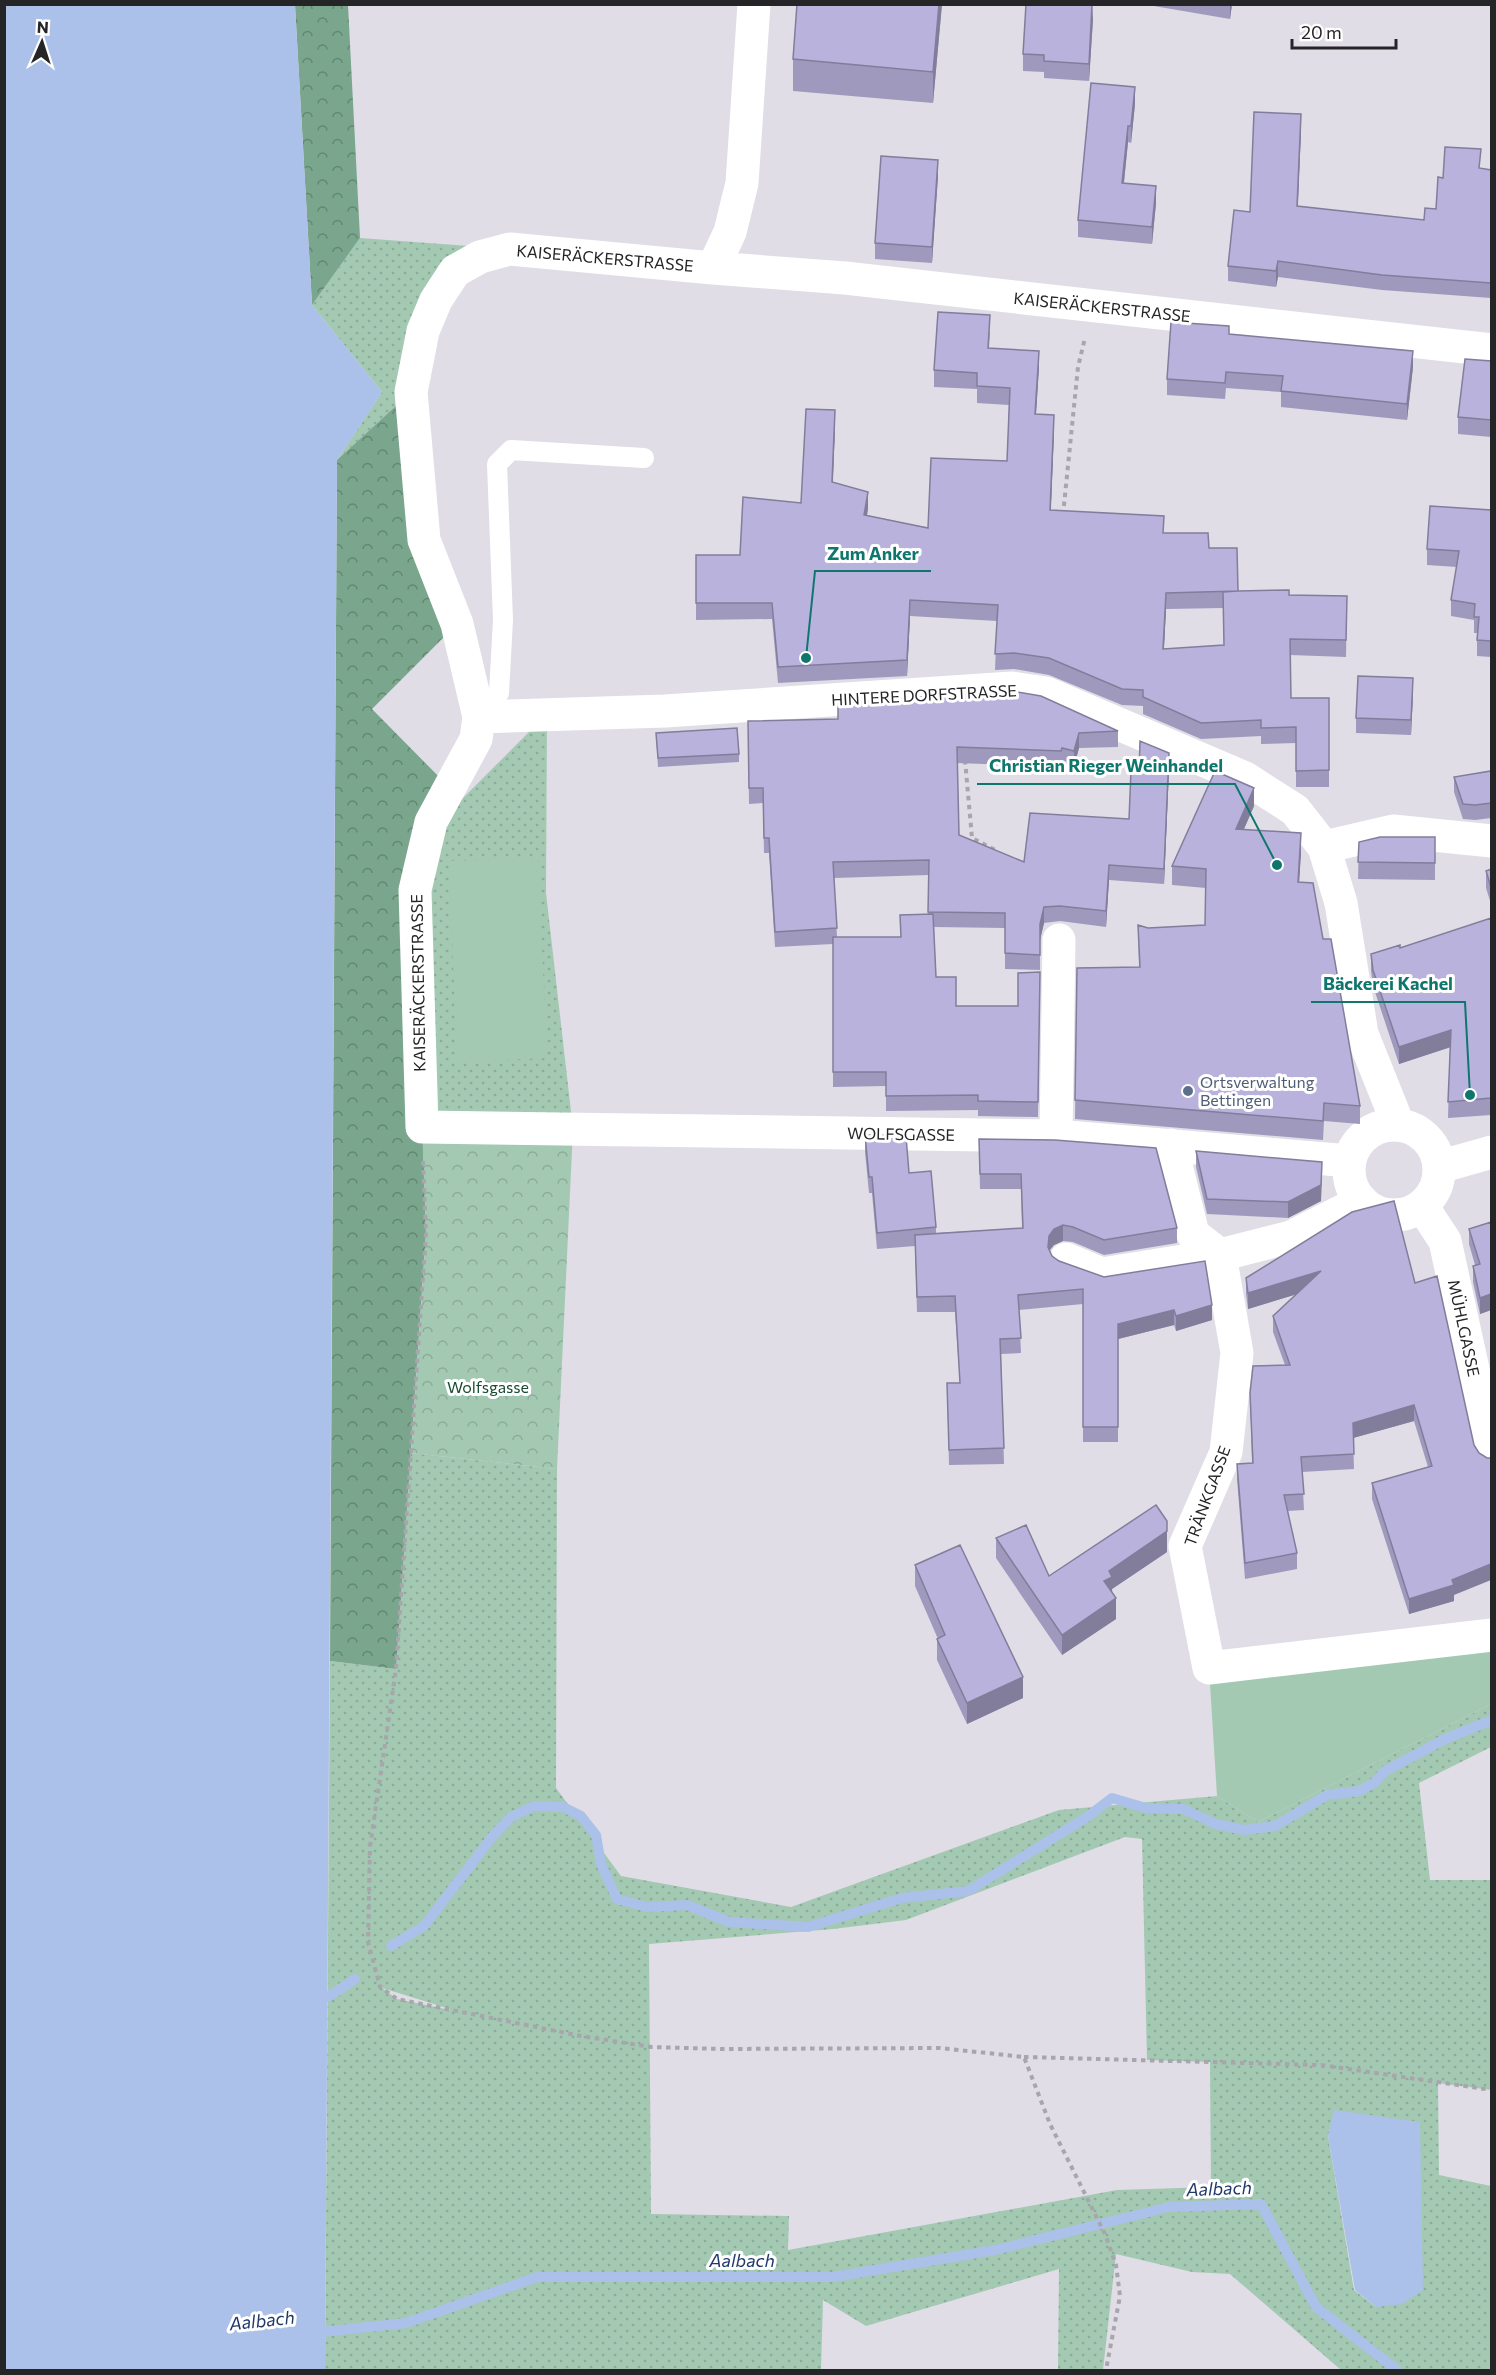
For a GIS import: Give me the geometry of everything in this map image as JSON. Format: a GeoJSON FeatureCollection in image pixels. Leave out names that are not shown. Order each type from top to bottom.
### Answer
{"type":"FeatureCollection","features":[{"type":"Feature","properties":{"kind":"street","name":"KAISERÄCKERSTRASSE"},"geometry":{"type":"LineString","coordinates":[[713,268],[730,232],[742,183],[754,4]]}},
{"type":"Feature","properties":{"kind":"street","name":"KAISERÄCKERSTRASSE"},"geometry":{"type":"LineString","coordinates":[[422,1127],[415,890],[431,822],[476,739],[479,717],[457,624],[424,540],[411,392],[423,331],[436,300],[455,271],[480,257],[510,249],[845,278],[1491,350]]}},
{"type":"Feature","properties":{"kind":"street","name":"HINTERE DORFSTRASSE"},"geometry":{"type":"LineString","coordinates":[[479,717],[665,711],[1012,688],[1046,693],[1245,778],[1294,810],[1323,847],[1341,903],[1362,1034],[1398,1124]]}},
{"type":"Feature","properties":{"kind":"street"},"geometry":{"type":"LineString","coordinates":[[1323,847],[1393,831],[1491,842]]}},
{"type":"Feature","properties":{"kind":"street"},"geometry":{"type":"LineString","coordinates":[[1056,1136],[1059,940]]}},
{"type":"Feature","properties":{"kind":"street"},"geometry":{"type":"LineString","coordinates":[[1398,1124],[1418,1131],[1434,1146],[1439,1167],[1435,1189],[1422,1206],[1402,1214],[1380,1213],[1362,1201],[1351,1182],[1350,1161],[1359,1141],[1376,1128],[1398,1124]]}},
{"type":"Feature","properties":{"kind":"street","name":"WOLFSGASSE"},"geometry":{"type":"LineString","coordinates":[[422,1127],[1056,1136],[1350,1161]]}},
{"type":"Feature","properties":{"kind":"street"},"geometry":{"type":"LineString","coordinates":[[1171,1145],[1193,1234],[1221,1255]]}},
{"type":"Feature","properties":{"kind":"street"},"geometry":{"type":"LineString","coordinates":[[1439,1167],[1491,1152]]}},
{"type":"Feature","properties":{"kind":"street"},"geometry":{"type":"LineString","coordinates":[[1066,1259],[1102,1274],[1221,1255],[1291,1237],[1362,1201]]}},
{"type":"Feature","properties":{"kind":"street","name":"MÜHLGASSE"},"geometry":{"type":"LineString","coordinates":[[1422,1206],[1445,1241],[1491,1456]]}},
{"type":"Feature","properties":{"kind":"street","name":"TRÄNKGASSE"},"geometry":{"type":"LineString","coordinates":[[1221,1255],[1237,1353],[1226,1452],[1185,1546],[1209,1668],[1491,1635]]}},
{"type":"Feature","properties":{"kind":"lane"},"geometry":{"type":"LineString","coordinates":[[479,717],[499,693],[503,620],[497,464],[511,450],[644,459]]}},
{"type":"Feature","properties":{"kind":"path"},"geometry":{"type":"LineString","coordinates":[[1063,519],[1078,367],[1093,305]]}},
{"type":"Feature","properties":{"kind":"path"},"geometry":{"type":"LineString","coordinates":[[965,759],[972,838],[1001,853]]}},
{"type":"Feature","properties":{"kind":"path"},"geometry":{"type":"LineString","coordinates":[[422,1127],[424,1256],[396,1669],[369,1847],[368,1941],[380,1987],[397,1999],[581,2036],[651,2047],[940,2048],[1024,2056],[1321,2065],[1491,2090]]}},
{"type":"Feature","properties":{"kind":"path"},"geometry":{"type":"LineString","coordinates":[[1024,2056],[1050,2124],[1105,2234],[1116,2265],[1120,2296],[1106,2370]]}},
{"type":"Feature","properties":{"kind":"green space"},"geometry":{"type":"Polygon","coordinates":[[[295,5],[348,5],[360,238],[312,305],[295,5]]]}},
{"type":"Feature","properties":{"kind":"green space"},"geometry":{"type":"Polygon","coordinates":[[[360,238],[510,249],[455,271],[411,392],[337,460],[382,392],[312,305],[360,238]]]}},
{"type":"Feature","properties":{"kind":"green space"},"geometry":{"type":"Polygon","coordinates":[[[411,392],[457,624],[372,709],[450,788],[415,890],[426,1233],[396,1669],[330,1661],[337,460],[411,392]]]}},
{"type":"Feature","properties":{"kind":"green space"},"geometry":{"type":"Polygon","coordinates":[[[547,714],[546,893],[573,1129],[422,1127],[431,822],[462,799],[547,714]]]}},
{"type":"Feature","properties":{"kind":"green space"},"geometry":{"type":"Polygon","coordinates":[[[538,858],[547,1058],[457,1062],[449,861],[538,858]]]}},
{"type":"Feature","properties":{"kind":"green space","name":"Wolfsgasse"},"geometry":{"type":"Polygon","coordinates":[[[422,1127],[573,1129],[557,1469],[411,1453],[426,1233],[422,1127]]]}},
{"type":"Feature","properties":{"kind":"green space"},"geometry":{"type":"Polygon","coordinates":[[[411,1453],[557,1469],[556,1788],[621,1876],[791,1907],[1059,1810],[1217,1796],[1258,1822],[1491,1704],[1491,1747],[1419,1783],[1430,1880],[1491,1880],[1491,2090],[1438,2083],[1439,2175],[1491,2186],[1491,2370],[1341,2370],[1230,2274],[1192,2272],[1116,2254],[1103,2370],[1058,2370],[1059,2269],[866,2326],[823,2300],[821,2370],[325,2370],[330,1661],[396,1669],[411,1453]],[[1125,1837],[906,1920],[833,1929],[649,1944],[651,2214],[789,2216],[788,2250],[1117,2190],[1211,2187],[1210,2062],[1147,2060],[1142,1839],[1125,1837]],[[382,1988],[397,1999],[450,2010],[450,2009],[382,1988]],[[1335,2110],[1328,2136],[1354,2290],[1376,2307],[1335,2110]]]}},
{"type":"Feature","properties":{"kind":"green space"},"geometry":{"type":"Polygon","coordinates":[[[1491,1635],[1491,1704],[1258,1822],[1217,1796],[1209,1668],[1491,1635]]]}},
{"type":"Feature","properties":{"kind":"water"},"geometry":{"type":"Polygon","coordinates":[[[5,4],[295,5],[312,305],[382,392],[337,460],[325,2370],[5,2370],[5,4]]]}},
{"type":"Feature","properties":{"kind":"water"},"geometry":{"type":"Polygon","coordinates":[[[1334,2110],[1420,2122],[1423,2290],[1402,2304],[1376,2307],[1355,2290],[1328,2136],[1334,2110]]]}},
{"type":"Feature","properties":{"kind":"building"},"geometry":{"type":"Polygon","coordinates":[[[797,4],[939,4],[933,72],[793,59],[797,4]]]}},
{"type":"Feature","properties":{"kind":"building"},"geometry":{"type":"Polygon","coordinates":[[[1026,4],[1092,4],[1089,64],[1044,61],[1044,55],[1023,54],[1026,4]]]}},
{"type":"Feature","properties":{"kind":"building"},"geometry":{"type":"Polygon","coordinates":[[[1091,83],[1135,87],[1122,183],[1156,186],[1152,227],[1078,220],[1091,83]]]}},
{"type":"Feature","properties":{"kind":"building"},"geometry":{"type":"Polygon","coordinates":[[[1254,112],[1301,114],[1297,206],[1424,220],[1425,208],[1436,209],[1438,177],[1443,178],[1445,147],[1481,149],[1479,168],[1491,170],[1491,283],[1382,275],[1278,261],[1276,271],[1228,266],[1234,210],[1250,212],[1254,112]]]}},
{"type":"Feature","properties":{"kind":"building"},"geometry":{"type":"Polygon","coordinates":[[[881,156],[938,160],[932,247],[875,243],[881,156]]]}},
{"type":"Feature","properties":{"kind":"building"},"geometry":{"type":"Polygon","coordinates":[[[938,312],[990,315],[988,348],[1039,351],[1035,414],[1054,415],[1050,510],[1164,516],[1163,533],[1208,533],[1209,548],[1237,548],[1238,591],[1289,590],[1289,595],[1347,596],[1346,640],[1290,639],[1291,698],[1329,698],[1329,770],[1296,771],[1296,727],[1261,728],[1261,720],[1201,723],[1143,697],[1143,690],[1122,689],[1049,658],[1014,653],[995,654],[998,605],[910,600],[907,660],[778,667],[772,603],[696,603],[696,555],[740,555],[743,497],[801,503],[806,409],[835,410],[832,482],[868,492],[864,515],[928,528],[931,458],[1007,461],[1010,388],[977,386],[977,373],[934,370],[938,312]],[[1238,591],[1166,593],[1163,649],[1224,645],[1223,592],[1238,591]]]}},
{"type":"Feature","properties":{"kind":"building"},"geometry":{"type":"Polygon","coordinates":[[[1171,322],[1229,326],[1229,334],[1413,351],[1407,404],[1281,391],[1283,376],[1226,372],[1225,383],[1167,379],[1171,322]]]}},
{"type":"Feature","properties":{"kind":"building"},"geometry":{"type":"Polygon","coordinates":[[[1465,359],[1491,361],[1491,420],[1458,417],[1465,359]]]}},
{"type":"Feature","properties":{"kind":"building"},"geometry":{"type":"Polygon","coordinates":[[[1430,506],[1491,510],[1491,641],[1477,640],[1479,617],[1474,617],[1475,604],[1451,600],[1459,551],[1427,549],[1430,506]]]}},
{"type":"Feature","properties":{"kind":"building"},"geometry":{"type":"Polygon","coordinates":[[[1358,676],[1413,678],[1411,720],[1356,718],[1358,676]]]}},
{"type":"Feature","properties":{"kind":"building"},"geometry":{"type":"Polygon","coordinates":[[[1011,691],[1041,696],[1118,731],[1079,733],[1074,751],[1062,748],[1061,751],[957,747],[959,835],[1024,862],[1030,813],[1129,819],[1131,771],[1139,772],[1140,741],[1169,753],[1164,869],[1109,865],[1106,911],[1060,906],[1044,907],[1040,924],[1040,955],[1005,953],[1005,913],[928,912],[929,860],[833,862],[837,928],[775,932],[769,838],[764,838],[763,788],[749,788],[748,721],[838,719],[838,703],[1011,691]]]}},
{"type":"Feature","properties":{"kind":"building"},"geometry":{"type":"Polygon","coordinates":[[[737,728],[739,754],[658,758],[656,733],[737,728]]]}},
{"type":"Feature","properties":{"kind":"building"},"geometry":{"type":"Polygon","coordinates":[[[1215,771],[1254,788],[1236,829],[1301,833],[1298,882],[1313,883],[1323,939],[1331,939],[1360,1106],[1324,1103],[1323,1121],[1075,1100],[1077,968],[1140,967],[1138,925],[1148,928],[1205,925],[1206,869],[1172,866],[1215,771]]]}},
{"type":"Feature","properties":{"kind":"building"},"geometry":{"type":"Polygon","coordinates":[[[1491,771],[1491,803],[1463,804],[1454,777],[1491,771]]]}},
{"type":"Feature","properties":{"kind":"building"},"geometry":{"type":"Polygon","coordinates":[[[1380,837],[1435,837],[1435,863],[1358,862],[1359,842],[1380,837]]]}},
{"type":"Feature","properties":{"kind":"building"},"geometry":{"type":"Polygon","coordinates":[[[1491,869],[1491,887],[1486,871],[1491,869]]]}},
{"type":"Feature","properties":{"kind":"building"},"geometry":{"type":"Polygon","coordinates":[[[933,914],[936,977],[956,977],[956,1006],[1018,1006],[1018,973],[1040,972],[1038,1102],[978,1101],[978,1095],[886,1096],[886,1072],[833,1072],[833,937],[901,937],[900,915],[933,914]]]}},
{"type":"Feature","properties":{"kind":"building"},"geometry":{"type":"Polygon","coordinates":[[[1491,918],[1491,1098],[1448,1102],[1451,1030],[1399,1047],[1373,970],[1371,954],[1400,945],[1400,948],[1491,918]]]}},
{"type":"Feature","properties":{"kind":"building"},"geometry":{"type":"Polygon","coordinates":[[[865,1135],[906,1136],[909,1173],[931,1171],[936,1227],[877,1233],[872,1177],[869,1177],[865,1135]]]}},
{"type":"Feature","properties":{"kind":"building"},"geometry":{"type":"Polygon","coordinates":[[[979,1139],[1055,1140],[1156,1148],[1177,1228],[1104,1240],[1063,1225],[1054,1229],[1049,1236],[1048,1247],[1052,1256],[1059,1261],[1104,1277],[1205,1261],[1212,1305],[1176,1316],[1174,1310],[1118,1324],[1118,1427],[1083,1427],[1083,1289],[1018,1295],[1021,1338],[1000,1339],[1004,1448],[949,1450],[947,1383],[960,1383],[955,1296],[917,1297],[915,1235],[1023,1228],[1021,1174],[980,1174],[979,1139]]]}},
{"type":"Feature","properties":{"kind":"building"},"geometry":{"type":"Polygon","coordinates":[[[1196,1151],[1322,1162],[1321,1185],[1288,1202],[1207,1199],[1196,1151]]]}},
{"type":"Feature","properties":{"kind":"building"},"geometry":{"type":"Polygon","coordinates":[[[1394,1201],[1415,1283],[1437,1276],[1474,1445],[1479,1453],[1491,1458],[1491,1564],[1452,1580],[1454,1585],[1409,1599],[1372,1483],[1432,1466],[1414,1405],[1353,1423],[1354,1454],[1301,1457],[1304,1494],[1284,1495],[1297,1553],[1245,1563],[1237,1464],[1253,1463],[1250,1393],[1253,1366],[1290,1365],[1273,1316],[1321,1271],[1248,1293],[1246,1278],[1352,1212],[1394,1201]]]}},
{"type":"Feature","properties":{"kind":"building"},"geometry":{"type":"Polygon","coordinates":[[[1491,1222],[1491,1294],[1480,1298],[1473,1266],[1480,1264],[1469,1229],[1491,1222]]]}},
{"type":"Feature","properties":{"kind":"building"},"geometry":{"type":"Polygon","coordinates":[[[1156,1505],[1167,1521],[1167,1531],[1109,1571],[1112,1577],[1104,1581],[1116,1598],[1062,1635],[996,1538],[1026,1525],[1049,1576],[1156,1505]]]}},
{"type":"Feature","properties":{"kind":"building"},"geometry":{"type":"Polygon","coordinates":[[[960,1545],[1023,1677],[967,1703],[937,1639],[945,1635],[915,1565],[960,1545]]]}},
{"type":"Feature","properties":{"kind":"waterway"},"geometry":{"type":"LineString","coordinates":[[391,1946],[424,1926],[492,1837],[511,1817],[534,1806],[563,1807],[581,1816],[596,1835],[601,1864],[617,1899],[647,1907],[687,1905],[729,1922],[808,1927],[902,1898],[968,1891],[1087,1817],[1112,1798],[1146,1808],[1183,1809],[1216,1824],[1244,1830],[1275,1826],[1327,1795],[1359,1791],[1374,1783],[1385,1771],[1445,1739],[1492,1720]]}},
{"type":"Feature","properties":{"kind":"waterway"},"geometry":{"type":"LineString","coordinates":[[328,1997],[355,1979]]}},
{"type":"Feature","properties":{"kind":"waterway","name":"Aalbach"},"geometry":{"type":"LineString","coordinates":[[312,2333],[406,2323],[537,2277],[833,2277],[995,2250],[1169,2207],[1261,2204],[1316,2307],[1397,2370]]}},
{"type":"Feature","properties":{"kind":"place","name":"Zum Anker"},"geometry":{"type":"Point","coordinates":[806,658]}},
{"type":"Feature","properties":{"kind":"place","name":"Christian Rieger Weinhandel"},"geometry":{"type":"Point","coordinates":[1277,865]}},
{"type":"Feature","properties":{"kind":"place","name":"Ortsverwaltung Bettingen"},"geometry":{"type":"Point","coordinates":[1188,1091]}},
{"type":"Feature","properties":{"kind":"place","name":"Bäckerei Kachel"},"geometry":{"type":"Point","coordinates":[1470,1095]}}]}
